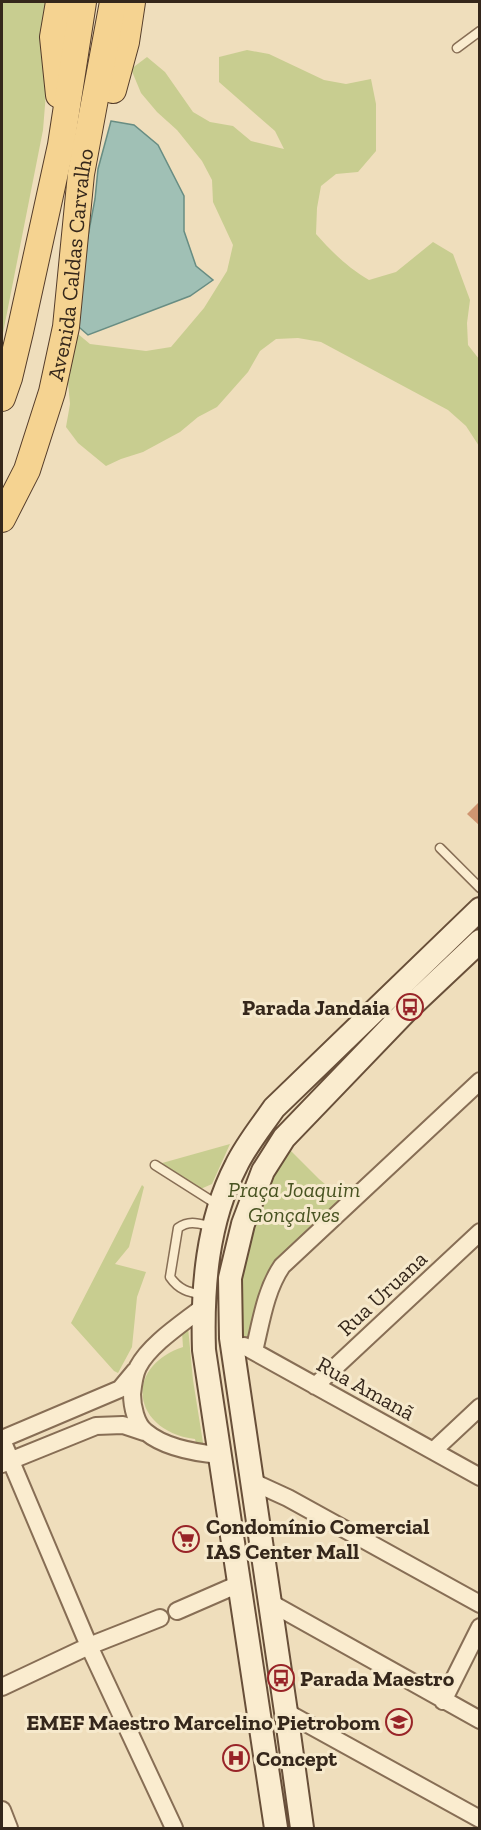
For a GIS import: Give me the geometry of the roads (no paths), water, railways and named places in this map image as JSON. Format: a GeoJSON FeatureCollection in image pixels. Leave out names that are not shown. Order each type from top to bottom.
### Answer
{"type":"FeatureCollection","features":[{"type":"Feature","properties":{"kind":"main road"},"geometry":{"type":"LineString","coordinates":[[59,2],[53,37],[59,96],[65,122]]}},
{"type":"Feature","properties":{"kind":"main road","name":"Avenida Caldas Carvalho"},"geometry":{"type":"LineString","coordinates":[[2,398],[20,332],[65,122],[83,2]]}},
{"type":"Feature","properties":{"kind":"main road","name":"Avenida Caldas Carvalho"},"geometry":{"type":"LineString","coordinates":[[2,519],[27,470],[52,392],[66,327],[81,174],[113,2]]}},
{"type":"Feature","properties":{"kind":"main road"},"geometry":{"type":"LineString","coordinates":[[91,125],[110,100],[126,42],[132,2]]}},
{"type":"Feature","properties":{"kind":"main road"},"geometry":{"type":"LineString","coordinates":[[276,1828],[204,1350],[203,1301],[216,1217],[236,1165],[249,1142],[274,1108],[480,909]]}},
{"type":"Feature","properties":{"kind":"main road"},"geometry":{"type":"LineString","coordinates":[[302,1828],[231,1338],[230,1278],[243,1224],[263,1171],[284,1138],[405,1012],[480,942]]}},
{"type":"Feature","properties":{"kind":"street"},"geometry":{"type":"LineString","coordinates":[[254,1352],[269,1290],[282,1266],[480,1081]]}},
{"type":"Feature","properties":{"kind":"street","name":"Rua Uruana"},"geometry":{"type":"LineString","coordinates":[[315,1386],[480,1232]]}},
{"type":"Feature","properties":{"kind":"street"},"geometry":{"type":"LineString","coordinates":[[174,1828],[6,1463],[2,1440],[120,1389],[151,1350],[203,1301]]}},
{"type":"Feature","properties":{"kind":"street","name":"Rua Amanã"},"geometry":{"type":"LineString","coordinates":[[231,1338],[480,1477]]}},
{"type":"Feature","properties":{"kind":"street"},"geometry":{"type":"LineString","coordinates":[[138,1367],[133,1386],[132,1404],[144,1432]]}},
{"type":"Feature","properties":{"kind":"street"},"geometry":{"type":"LineString","coordinates":[[433,1451],[480,1407]]}},
{"type":"Feature","properties":{"kind":"street"},"geometry":{"type":"LineString","coordinates":[[6,1463],[96,1426],[123,1425],[144,1432],[169,1445],[197,1453],[220,1455]]}},
{"type":"Feature","properties":{"kind":"street"},"geometry":{"type":"LineString","coordinates":[[251,1481],[288,1498],[480,1604]]}},
{"type":"Feature","properties":{"kind":"street"},"geometry":{"type":"LineString","coordinates":[[177,1611],[239,1584]]}},
{"type":"Feature","properties":{"kind":"street"},"geometry":{"type":"LineString","coordinates":[[269,1602],[480,1720]]}},
{"type":"Feature","properties":{"kind":"street"},"geometry":{"type":"LineString","coordinates":[[2,1687],[89,1646],[160,1618]]}},
{"type":"Feature","properties":{"kind":"street"},"geometry":{"type":"LineString","coordinates":[[444,1701],[480,1628]]}},
{"type":"Feature","properties":{"kind":"street"},"geometry":{"type":"LineString","coordinates":[[286,1712],[480,1819]]}},
{"type":"Feature","properties":{"kind":"street"},"geometry":{"type":"LineString","coordinates":[[2,1810],[9,1828]]}},
{"type":"Feature","properties":{"kind":"lane"},"geometry":{"type":"LineString","coordinates":[[457,48],[480,31]]}},
{"type":"Feature","properties":{"kind":"lane"},"geometry":{"type":"LineString","coordinates":[[440,848],[480,888]]}},
{"type":"Feature","properties":{"kind":"lane"},"geometry":{"type":"LineString","coordinates":[[155,1165],[216,1217]]}},
{"type":"Feature","properties":{"kind":"lane"},"geometry":{"type":"LineString","coordinates":[[203,1301],[183,1291],[170,1277],[178,1228],[185,1223],[216,1217]]}},
{"type":"Feature","properties":{"kind":"water"},"geometry":{"type":"Polygon","coordinates":[[[111,121],[134,125],[158,145],[184,196],[184,231],[196,266],[213,280],[190,296],[88,335],[72,321],[95,199],[98,169],[111,121]]]}},
{"type":"Feature","properties":{"kind":"place","name":"Parada Jandaia"},"geometry":{"type":"Point","coordinates":[410,1007]}},
{"type":"Feature","properties":{"kind":"place","name":"Condomínio Comercial IAS Center Mall"},"geometry":{"type":"Point","coordinates":[186,1539]}},
{"type":"Feature","properties":{"kind":"place","name":"Parada Maestro"},"geometry":{"type":"Point","coordinates":[281,1678]}},
{"type":"Feature","properties":{"kind":"place","name":"EMEF Maestro Marcelino Pietrobom"},"geometry":{"type":"Point","coordinates":[399,1722]}},
{"type":"Feature","properties":{"kind":"place","name":"Concept"},"geometry":{"type":"Point","coordinates":[236,1758]}},
{"type":"Feature","properties":{"kind":"park label","name":"Praça Joaquim Gonçalves"},"geometry":{"type":"Point","coordinates":[294,1202]}}]}
